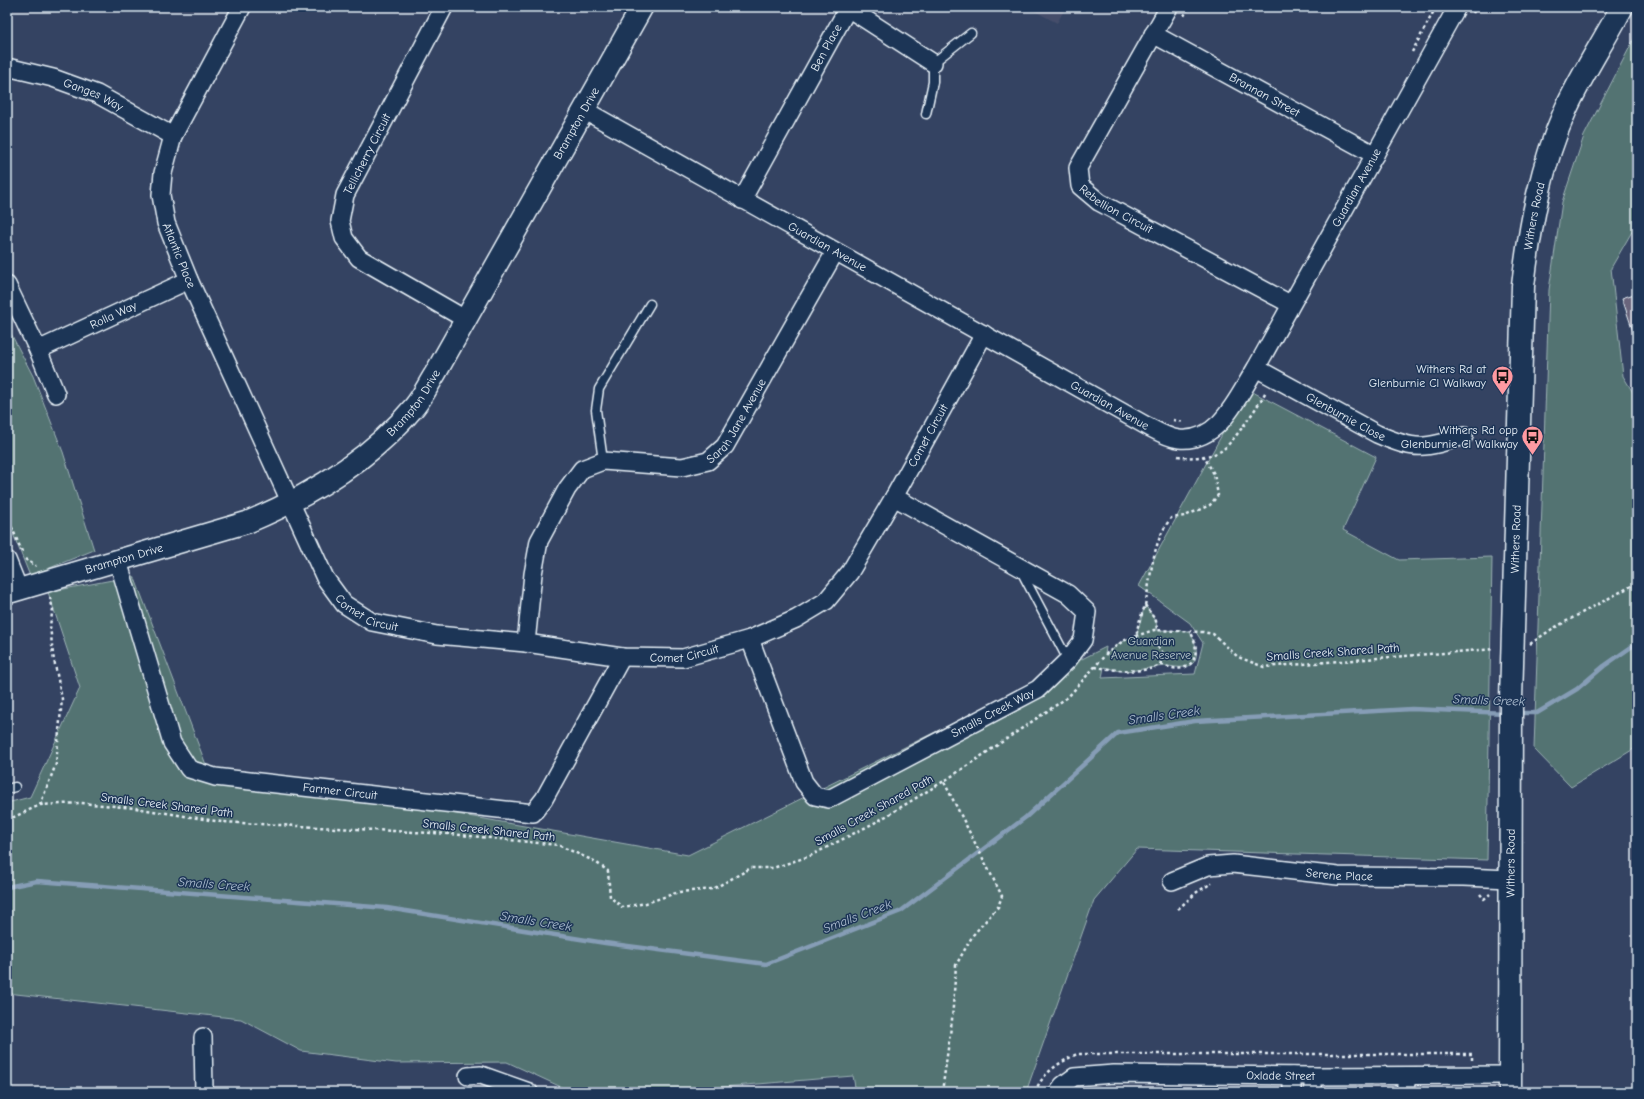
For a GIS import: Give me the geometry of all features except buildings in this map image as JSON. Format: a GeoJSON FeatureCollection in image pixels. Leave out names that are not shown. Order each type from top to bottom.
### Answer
{"type":"FeatureCollection","features":[{"type":"Feature","properties":{"kind":"main road","name":"Withers Road"},"geometry":{"type":"LineString","coordinates":[[1510,1083],[1511,698],[1523,286],[1529,234],[1546,164],[1567,107],[1622,7]]}},
{"type":"Feature","properties":{"kind":"street","name":"Atlantic Place"},"geometry":{"type":"LineString","coordinates":[[242,7],[173,136],[163,173],[161,195],[166,223],[189,280],[292,502]]}},
{"type":"Feature","properties":{"kind":"street","name":"Tellicherry Circuit"},"geometry":{"type":"LineString","coordinates":[[444,7],[345,195],[340,221],[344,238],[359,258],[465,319]]}},
{"type":"Feature","properties":{"kind":"street","name":"Brampton Drive"},"geometry":{"type":"LineString","coordinates":[[13,592],[45,581],[248,522],[292,502],[327,481],[368,451],[395,428],[416,404],[642,7]]}},
{"type":"Feature","properties":{"kind":"street","name":"Rebellion Circuit"},"geometry":{"type":"LineString","coordinates":[[1168,7],[1078,168],[1080,186],[1099,202],[1290,304]]}},
{"type":"Feature","properties":{"kind":"street","name":"Guardian Avenue"},"geometry":{"type":"LineString","coordinates":[[584,110],[1145,425],[1178,439],[1194,438],[1207,434],[1220,423],[1256,368],[1290,304],[1375,155],[1456,7]]}},
{"type":"Feature","properties":{"kind":"street","name":"Ben Place"},"geometry":{"type":"LineString","coordinates":[[742,200],[848,8],[932,63]]}},
{"type":"Feature","properties":{"kind":"street","name":"Brannan Street"},"geometry":{"type":"LineString","coordinates":[[1153,34],[1375,155]]}},
{"type":"Feature","properties":{"kind":"street","name":"Ganges Way"},"geometry":{"type":"LineString","coordinates":[[7,67],[53,78],[97,94],[173,136]]}},
{"type":"Feature","properties":{"kind":"street","name":"Sarah Jane Avenue"},"geometry":{"type":"LineString","coordinates":[[526,643],[533,574],[539,541],[567,489],[582,469],[603,461],[682,467],[708,461],[725,446],[835,252]]}},
{"type":"Feature","properties":{"kind":"street","name":"Rolla Way"},"geometry":{"type":"LineString","coordinates":[[38,350],[189,280]]}},
{"type":"Feature","properties":{"kind":"street"},"geometry":{"type":"LineString","coordinates":[[7,285],[38,350],[56,394]]}},
{"type":"Feature","properties":{"kind":"street","name":"Comet Circuit"},"geometry":{"type":"LineString","coordinates":[[292,502],[325,578],[344,604],[372,622],[437,635],[526,643],[622,657],[683,658],[750,639],[796,619],[826,601],[850,572],[894,497],[984,334]]}},
{"type":"Feature","properties":{"kind":"street","name":"Glenburnie Close"},"geometry":{"type":"LineString","coordinates":[[1256,368],[1377,434],[1398,443],[1417,447],[1434,445],[1464,436]]}},
{"type":"Feature","properties":{"kind":"street","name":"Smalls Creek Way"},"geometry":{"type":"LineString","coordinates":[[750,639],[804,782],[815,796],[828,799],[1038,689],[1068,660],[1082,640],[1087,612],[1068,594],[894,497]]}},
{"type":"Feature","properties":{"kind":"street"},"geometry":{"type":"LineString","coordinates":[[7,560],[13,592]]}},
{"type":"Feature","properties":{"kind":"street","name":"Farmer Circuit"},"geometry":{"type":"LineString","coordinates":[[118,561],[172,743],[189,769],[215,777],[533,813],[544,799],[622,657]]}},
{"type":"Feature","properties":{"kind":"street","name":"Serene Place"},"geometry":{"type":"LineString","coordinates":[[1172,881],[1208,866],[1233,864],[1338,876],[1510,879]]}},
{"type":"Feature","properties":{"kind":"street"},"geometry":{"type":"LineString","coordinates":[[203,1037],[204,1092]]}},
{"type":"Feature","properties":{"kind":"street","name":"Oxlade Street"},"geometry":{"type":"LineString","coordinates":[[1058,1092],[1063,1084],[1074,1077],[1114,1074],[1292,1084],[1406,1084],[1472,1075],[1510,1083]]}},
{"type":"Feature","properties":{"kind":"street"},"geometry":{"type":"LineString","coordinates":[[468,1076],[481,1076],[529,1092]]}},
{"type":"Feature","properties":{"kind":"lane"},"geometry":{"type":"LineString","coordinates":[[926,114],[933,82],[932,63],[971,33]]}},
{"type":"Feature","properties":{"kind":"lane"},"geometry":{"type":"LineString","coordinates":[[603,461],[596,410],[599,390],[650,304]]}},
{"type":"Feature","properties":{"kind":"lane"},"geometry":{"type":"LineString","coordinates":[[1019,566],[1068,660]]}},
{"type":"Feature","properties":{"kind":"path"},"geometry":{"type":"LineString","coordinates":[[1410,56],[1436,7]]}},
{"type":"Feature","properties":{"kind":"path"},"geometry":{"type":"LineString","coordinates":[[1472,14],[1476,7]]}},
{"type":"Feature","properties":{"kind":"path"},"geometry":{"type":"LineString","coordinates":[[1174,454],[1182,457],[1204,456],[1221,451],[1247,421],[1263,396],[1272,377]]}},
{"type":"Feature","properties":{"kind":"path"},"geometry":{"type":"LineString","coordinates":[[1166,418],[1187,423]]}},
{"type":"Feature","properties":{"kind":"path"},"geometry":{"type":"LineString","coordinates":[[1095,667],[1127,671],[1157,668],[1161,664],[1162,654],[1160,648],[1155,645],[1138,641],[1136,636],[1145,604],[1148,578],[1156,546],[1163,529],[1171,518],[1185,516],[1210,505],[1218,495],[1214,474],[1194,438]]}},
{"type":"Feature","properties":{"kind":"path"},"geometry":{"type":"LineString","coordinates":[[7,516],[26,560],[41,569],[53,609],[50,625],[53,655],[62,699],[56,764],[40,805]]}},
{"type":"Feature","properties":{"kind":"path"},"geometry":{"type":"LineString","coordinates":[[1526,646],[1552,628],[1637,583]]}},
{"type":"Feature","properties":{"kind":"path"},"geometry":{"type":"LineString","coordinates":[[1145,604],[1156,621],[1157,630]]}},
{"type":"Feature","properties":{"kind":"path","name":"Smalls Creek Shared Path"},"geometry":{"type":"LineString","coordinates":[[7,820],[40,805],[81,803],[135,808],[222,822],[450,834],[558,846],[594,861],[608,872],[610,897],[622,908],[646,903],[679,892],[713,889],[752,868],[772,868],[810,856],[878,821],[944,782],[1068,697],[1107,653],[1123,641],[1136,636],[1157,630],[1190,631],[1213,634],[1238,657],[1264,667],[1496,649]]}},
{"type":"Feature","properties":{"kind":"path"},"geometry":{"type":"LineString","coordinates":[[1161,664],[1166,666],[1186,667],[1193,662],[1196,656],[1197,648],[1190,631]]}},
{"type":"Feature","properties":{"kind":"path"},"geometry":{"type":"LineString","coordinates":[[942,1092],[952,1020],[956,965],[973,935],[998,907],[1002,896],[944,782]]}},
{"type":"Feature","properties":{"kind":"path"},"geometry":{"type":"LineString","coordinates":[[1035,1092],[1039,1082],[1056,1064],[1077,1054],[1472,1054],[1472,1075]]}},
{"type":"Feature","properties":{"kind":"shaded area"},"geometry":{"type":"Polygon","coordinates":[[[1027,7],[1066,7],[1057,23],[1027,7]]]}},
{"type":"Feature","properties":{"kind":"green space"},"geometry":{"type":"Polygon","coordinates":[[[1637,33],[1637,223],[1611,268],[1623,376],[1637,399],[1637,747],[1571,787],[1534,749],[1549,290],[1562,202],[1584,136],[1637,33]]]}},
{"type":"Feature","properties":{"kind":"green space"},"geometry":{"type":"Polygon","coordinates":[[[7,326],[33,376],[63,452],[94,550],[30,576],[7,519],[7,326]]]}},
{"type":"Feature","properties":{"kind":"green space","name":"Guardian Avenue Reserve"},"geometry":{"type":"Polygon","coordinates":[[[1247,389],[1376,457],[1343,530],[1399,560],[1492,557],[1487,860],[1137,849],[1094,900],[1026,1092],[856,1092],[853,1076],[663,1092],[572,1092],[507,1062],[396,1063],[301,1051],[241,1019],[7,993],[7,803],[30,797],[80,688],[48,592],[134,576],[208,770],[688,855],[1106,647],[1105,655],[1123,641],[1136,636],[1145,605],[1156,621],[1157,630],[1189,631],[1196,646],[1196,657],[1194,662],[1185,667],[1166,666],[1128,671],[1118,671],[1104,667],[1102,678],[1195,674],[1203,643],[1190,623],[1139,586],[1247,389]]]}},
{"type":"Feature","properties":{"kind":"waterway","name":"Smalls Creek"},"geometry":{"type":"LineString","coordinates":[[1517,713],[1537,713],[1577,689],[1604,666],[1637,643]]}},
{"type":"Feature","properties":{"kind":"waterway","name":"Smalls Creek"},"geometry":{"type":"LineString","coordinates":[[7,887],[37,881],[387,908],[605,943],[766,964],[901,911],[1026,817],[1118,733],[1195,721],[1412,709],[1506,713]]}},
{"type":"Feature","properties":{"kind":"place","name":"Withers Rd at Glenburnie Cl Walkway"},"geometry":{"type":"Point","coordinates":[1502,396]}},
{"type":"Feature","properties":{"kind":"place","name":"Withers Rd opp Glenburnie Cl Walkway"},"geometry":{"type":"Point","coordinates":[1533,456]}}]}
